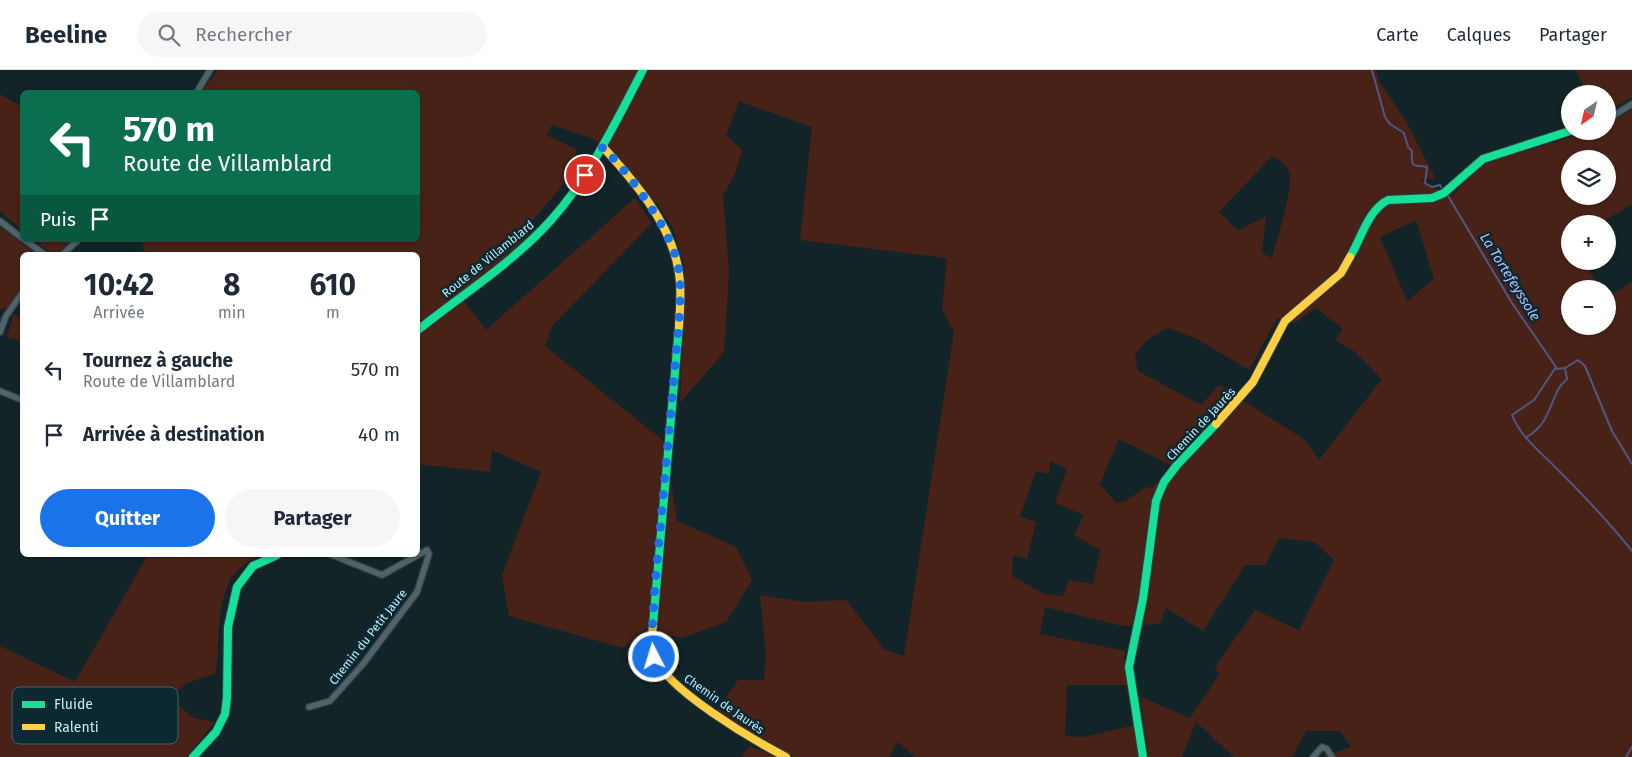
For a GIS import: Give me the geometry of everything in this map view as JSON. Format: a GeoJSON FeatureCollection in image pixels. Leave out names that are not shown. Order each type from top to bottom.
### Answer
{"type":"FeatureCollection","features":[{"type":"Feature","properties":{"kind":"street"},"geometry":{"type":"LineString","coordinates":[[198,90],[210,70]]}},
{"type":"Feature","properties":{"kind":"street","name":"Route de Villamblard"},"geometry":{"type":"LineString","coordinates":[[420,328],[541,230],[568,199],[603,147],[643,70]]}},
{"type":"Feature","properties":{"kind":"street"},"geometry":{"type":"LineString","coordinates":[[1616,114],[1632,104]]}},
{"type":"Feature","properties":{"kind":"street","name":"Chemin de Jaurès"},"geometry":{"type":"LineString","coordinates":[[1143,757],[1129,667],[1143,599],[1156,501],[1164,482],[1177,465],[1242,398],[1253,382],[1285,321],[1341,273],[1361,239],[1374,211],[1382,203],[1388,200],[1432,198],[1444,193],[1483,159],[1561,134]]}},
{"type":"Feature","properties":{"kind":"street","name":"Chemin de Jaurès"},"geometry":{"type":"LineString","coordinates":[[603,147],[667,230],[678,262],[680,289],[679,322],[656,572],[651,646],[654,657],[664,674],[681,689],[761,744],[786,757]]}},
{"type":"Feature","properties":{"kind":"street"},"geometry":{"type":"LineString","coordinates":[[0,221],[20,236]]}},
{"type":"Feature","properties":{"kind":"street"},"geometry":{"type":"LineString","coordinates":[[28,242],[41,252]]}},
{"type":"Feature","properties":{"kind":"street"},"geometry":{"type":"LineString","coordinates":[[65,252],[76,242]]}},
{"type":"Feature","properties":{"kind":"street"},"geometry":{"type":"LineString","coordinates":[[0,332],[6,316],[20,296]]}},
{"type":"Feature","properties":{"kind":"street"},"geometry":{"type":"LineString","coordinates":[[0,391],[20,399]]}},
{"type":"Feature","properties":{"kind":"street","name":"Chemin du Petit Jaure"},"geometry":{"type":"LineString","coordinates":[[309,707],[330,701],[363,664],[417,592],[429,554],[428,550],[420,554]]}},
{"type":"Feature","properties":{"kind":"street"},"geometry":{"type":"LineString","coordinates":[[193,757],[219,728],[225,714],[228,690],[228,635],[231,606],[236,588],[253,566],[273,557]]}},
{"type":"Feature","properties":{"kind":"street","name":"Chemin du Petit Jaure"},"geometry":{"type":"LineString","coordinates":[[337,557],[382,575],[415,557]]}},
{"type":"Feature","properties":{"kind":"street"},"geometry":{"type":"LineString","coordinates":[[1313,757],[1322,747],[1327,749],[1332,757]]}},
{"type":"Feature","properties":{"kind":"shaded area"},"geometry":{"type":"Polygon","coordinates":[[[218,70],[1376,70],[1379,81],[1407,123],[1435,178],[1420,180],[1452,197],[1469,174],[1487,163],[1562,140],[1616,140],[1616,119],[1632,110],[1632,204],[1614,215],[1561,215],[1561,270],[1588,270],[1596,280],[1561,280],[1561,335],[1616,335],[1616,292],[1632,282],[1632,757],[1322,757],[1351,747],[1340,731],[1306,731],[1292,757],[1234,757],[1196,722],[1182,757],[1148,757],[1141,697],[1190,718],[1219,675],[1215,667],[1255,610],[1299,630],[1334,560],[1315,542],[1279,538],[1265,565],[1245,565],[1203,631],[1166,608],[1160,624],[1122,626],[1045,607],[1040,634],[1126,651],[1124,658],[1130,685],[1067,685],[1065,736],[1084,737],[1135,725],[1139,757],[915,757],[897,742],[890,757],[793,757],[783,753],[754,736],[717,710],[738,680],[764,680],[766,655],[760,595],[805,602],[846,600],[885,650],[904,656],[954,332],[942,309],[947,258],[800,240],[812,127],[739,101],[726,135],[742,150],[736,171],[723,196],[729,271],[724,352],[680,403],[685,292],[684,265],[673,228],[657,204],[608,146],[586,136],[552,125],[546,135],[576,149],[576,158],[561,187],[532,221],[544,235],[462,299],[486,330],[635,198],[652,223],[553,325],[545,346],[665,442],[677,521],[736,547],[752,580],[726,622],[682,638],[645,630],[623,648],[509,616],[502,575],[541,472],[492,450],[490,472],[420,464],[420,252],[144,252],[142,242],[420,242],[420,90],[203,90],[218,70]],[[1272,156],[1219,212],[1238,231],[1266,216],[1262,253],[1272,258],[1287,204],[1290,175],[1284,164],[1272,156]],[[1416,220],[1380,237],[1407,301],[1434,279],[1416,220]],[[1316,308],[1295,323],[1277,318],[1249,370],[1197,339],[1168,328],[1147,340],[1135,355],[1138,371],[1201,405],[1219,385],[1305,440],[1319,460],[1382,379],[1354,351],[1335,340],[1343,329],[1316,308]],[[1119,439],[1100,484],[1116,503],[1126,501],[1145,487],[1152,488],[1172,466],[1119,439]],[[1051,461],[1049,474],[1036,471],[1020,516],[1036,522],[1027,559],[1013,555],[1012,576],[1044,594],[1064,596],[1068,580],[1093,584],[1100,550],[1074,535],[1084,515],[1055,503],[1067,469],[1051,461]]]}},
{"type":"Feature","properties":{"kind":"shaded area"},"geometry":{"type":"Polygon","coordinates":[[[1575,70],[1632,70],[1632,97],[1616,106],[1616,85],[1584,85],[1575,70]]]}},
{"type":"Feature","properties":{"kind":"shaded area"},"geometry":{"type":"Polygon","coordinates":[[[0,94],[20,106],[20,228],[0,211],[0,94]]]}},
{"type":"Feature","properties":{"kind":"shaded area"},"geometry":{"type":"Polygon","coordinates":[[[0,227],[33,252],[20,252],[20,288],[7,308],[0,310],[0,227]]]}},
{"type":"Feature","properties":{"kind":"shaded area"},"geometry":{"type":"Polygon","coordinates":[[[38,242],[70,242],[58,252],[50,252],[38,242]]]}},
{"type":"Feature","properties":{"kind":"shaded area"},"geometry":{"type":"Polygon","coordinates":[[[13,315],[20,317],[20,340],[7,337],[13,315]]]}},
{"type":"Feature","properties":{"kind":"shaded area"},"geometry":{"type":"Polygon","coordinates":[[[145,557],[256,557],[247,562],[235,573],[226,590],[219,625],[216,673],[187,683],[178,690],[178,687],[12,687],[12,744],[178,744],[178,705],[194,718],[215,722],[186,757],[0,757],[0,646],[75,682],[146,558],[145,557]]]}},
{"type":"Feature","properties":{"kind":"shaded area"},"geometry":{"type":"Polygon","coordinates":[[[750,746],[776,757],[741,757],[750,746]]]}},
{"type":"Feature","properties":{"kind":"waterway","name":"La Tortefeyssole"},"geometry":{"type":"LineString","coordinates":[[1372,70],[1385,117],[1390,124],[1404,133],[1408,147],[1412,151],[1413,164],[1427,167],[1425,183],[1432,187],[1440,185],[1441,187]]}},
{"type":"Feature","properties":{"kind":"waterway","name":"La Tortefeyssole"},"geometry":{"type":"LineString","coordinates":[[1448,196],[1512,303],[1556,367],[1534,400],[1512,415],[1516,423],[1532,445],[1597,510],[1632,551]]}},
{"type":"Feature","properties":{"kind":"waterway","name":"La Tortefeyssole"},"geometry":{"type":"LineString","coordinates":[[1555,369],[1565,368],[1578,360],[1585,366],[1612,431],[1632,464]]}},
{"type":"Feature","properties":{"kind":"waterway","name":"La Tortefeyssole"},"geometry":{"type":"LineString","coordinates":[[1527,437],[1539,427],[1547,416],[1559,388],[1567,379],[1565,368]]}},
{"type":"Feature","properties":{"kind":"waterway","name":"La Tortefeyssole"},"geometry":{"type":"LineString","coordinates":[[1626,757],[1632,747]]}},
{"type":"Feature","properties":{"kind":"traffic: fast"},"geometry":{"type":"LineString","coordinates":[[420,328],[505,264],[552,219],[591,166],[643,70]]}},
{"type":"Feature","properties":{"kind":"traffic: fast"},"geometry":{"type":"LineString","coordinates":[[1350,257],[1370,218],[1388,200],[1432,198],[1444,193],[1483,159],[1561,134]]}},
{"type":"Feature","properties":{"kind":"traffic: fast"},"geometry":{"type":"LineString","coordinates":[[653,625],[679,326]]}},
{"type":"Feature","properties":{"kind":"traffic: fast"},"geometry":{"type":"LineString","coordinates":[[1143,757],[1129,667],[1143,599],[1156,501],[1164,482],[1177,465],[1216,424]]}},
{"type":"Feature","properties":{"kind":"traffic: fast"},"geometry":{"type":"LineString","coordinates":[[193,757],[216,732],[225,714],[228,627],[237,587],[253,566],[273,557]]}},
{"type":"Feature","properties":{"kind":"traffic: slow"},"geometry":{"type":"LineString","coordinates":[[603,147],[638,188],[659,218],[667,234],[674,251],[679,275],[679,326]]}},
{"type":"Feature","properties":{"kind":"traffic: slow"},"geometry":{"type":"LineString","coordinates":[[1216,424],[1253,382],[1285,321],[1341,273],[1350,257]]}},
{"type":"Feature","properties":{"kind":"traffic: slow"},"geometry":{"type":"LineString","coordinates":[[653,625],[652,645],[654,656],[662,669],[675,683],[712,712],[753,739],[786,757]]}},
{"type":"Feature","properties":{"kind":"route"},"geometry":{"type":"LineString","coordinates":[[585,175],[603,147],[667,230],[678,262],[680,289],[679,322],[656,572],[651,646],[654,657]]}}]}
